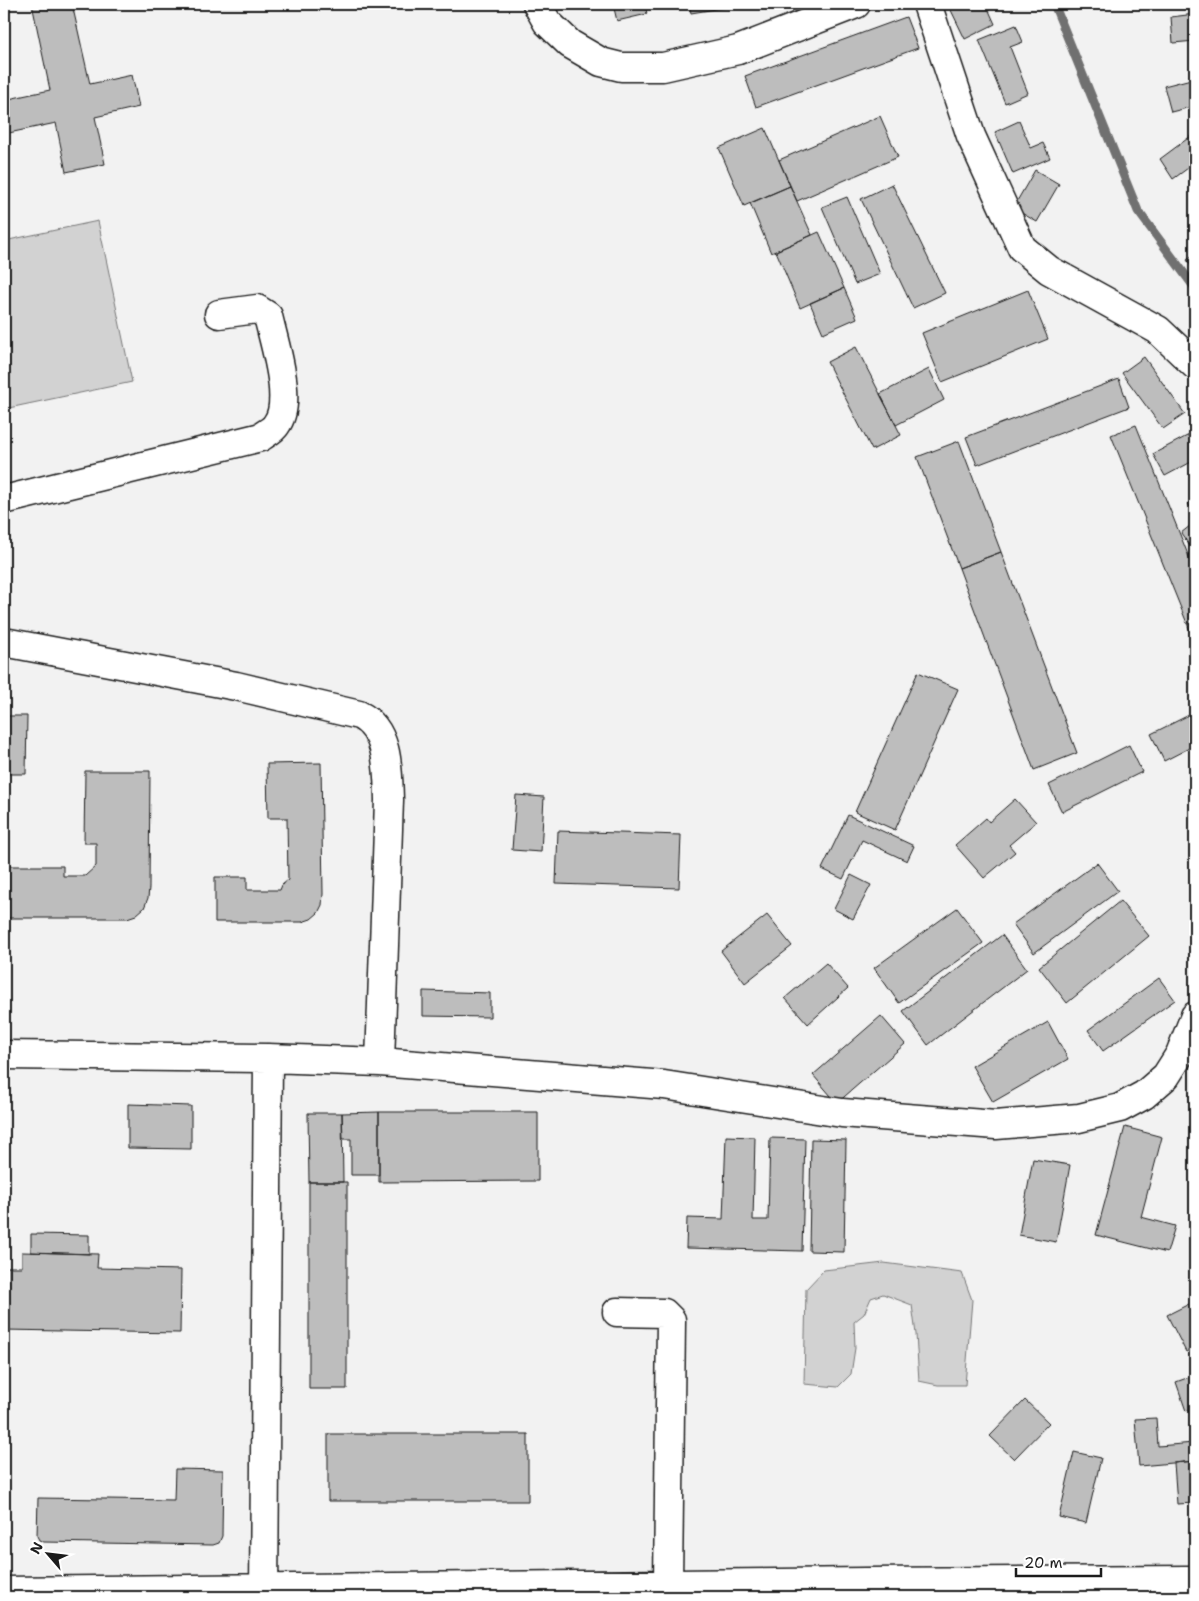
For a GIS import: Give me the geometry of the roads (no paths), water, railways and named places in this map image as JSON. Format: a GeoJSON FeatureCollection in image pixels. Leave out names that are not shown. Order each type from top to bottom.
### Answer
{"type":"FeatureCollection","features":[{"type":"Feature","properties":{"kind":"street"},"geometry":{"type":"LineString","coordinates":[[537,4],[547,22],[570,44],[601,62],[621,67],[663,67],[738,50],[856,4]]}},
{"type":"Feature","properties":{"kind":"street"},"geometry":{"type":"LineString","coordinates":[[927,4],[971,136],[1022,248],[1049,270],[1158,330],[1195,365]]}},
{"type":"Feature","properties":{"kind":"street"},"geometry":{"type":"LineString","coordinates":[[4,500],[261,437],[276,425],[283,410],[284,387],[268,316],[257,309],[219,314]]}},
{"type":"Feature","properties":{"kind":"street"},"geometry":{"type":"LineString","coordinates":[[4,642],[236,686],[359,715],[367,719],[376,729],[387,759],[389,800],[380,1062]]}},
{"type":"Feature","properties":{"kind":"street"},"geometry":{"type":"LineString","coordinates":[[4,1055],[268,1058],[380,1062],[664,1085],[842,1113],[996,1125],[1079,1118],[1120,1108],[1144,1095],[1166,1076],[1180,1054],[1195,1016]]}},
{"type":"Feature","properties":{"kind":"street"},"geometry":{"type":"LineString","coordinates":[[264,1593],[268,1058]]}},
{"type":"Feature","properties":{"kind":"street"},"geometry":{"type":"LineString","coordinates":[[617,1312],[664,1313],[671,1320],[668,1584]]}},
{"type":"Feature","properties":{"kind":"street"},"geometry":{"type":"LineString","coordinates":[[4,1591],[264,1593],[668,1584],[860,1590],[1195,1580]]}},
{"type":"Feature","properties":{"kind":"waterway"},"geometry":{"type":"LineString","coordinates":[[1054,4],[1138,211],[1195,288]]}}]}
